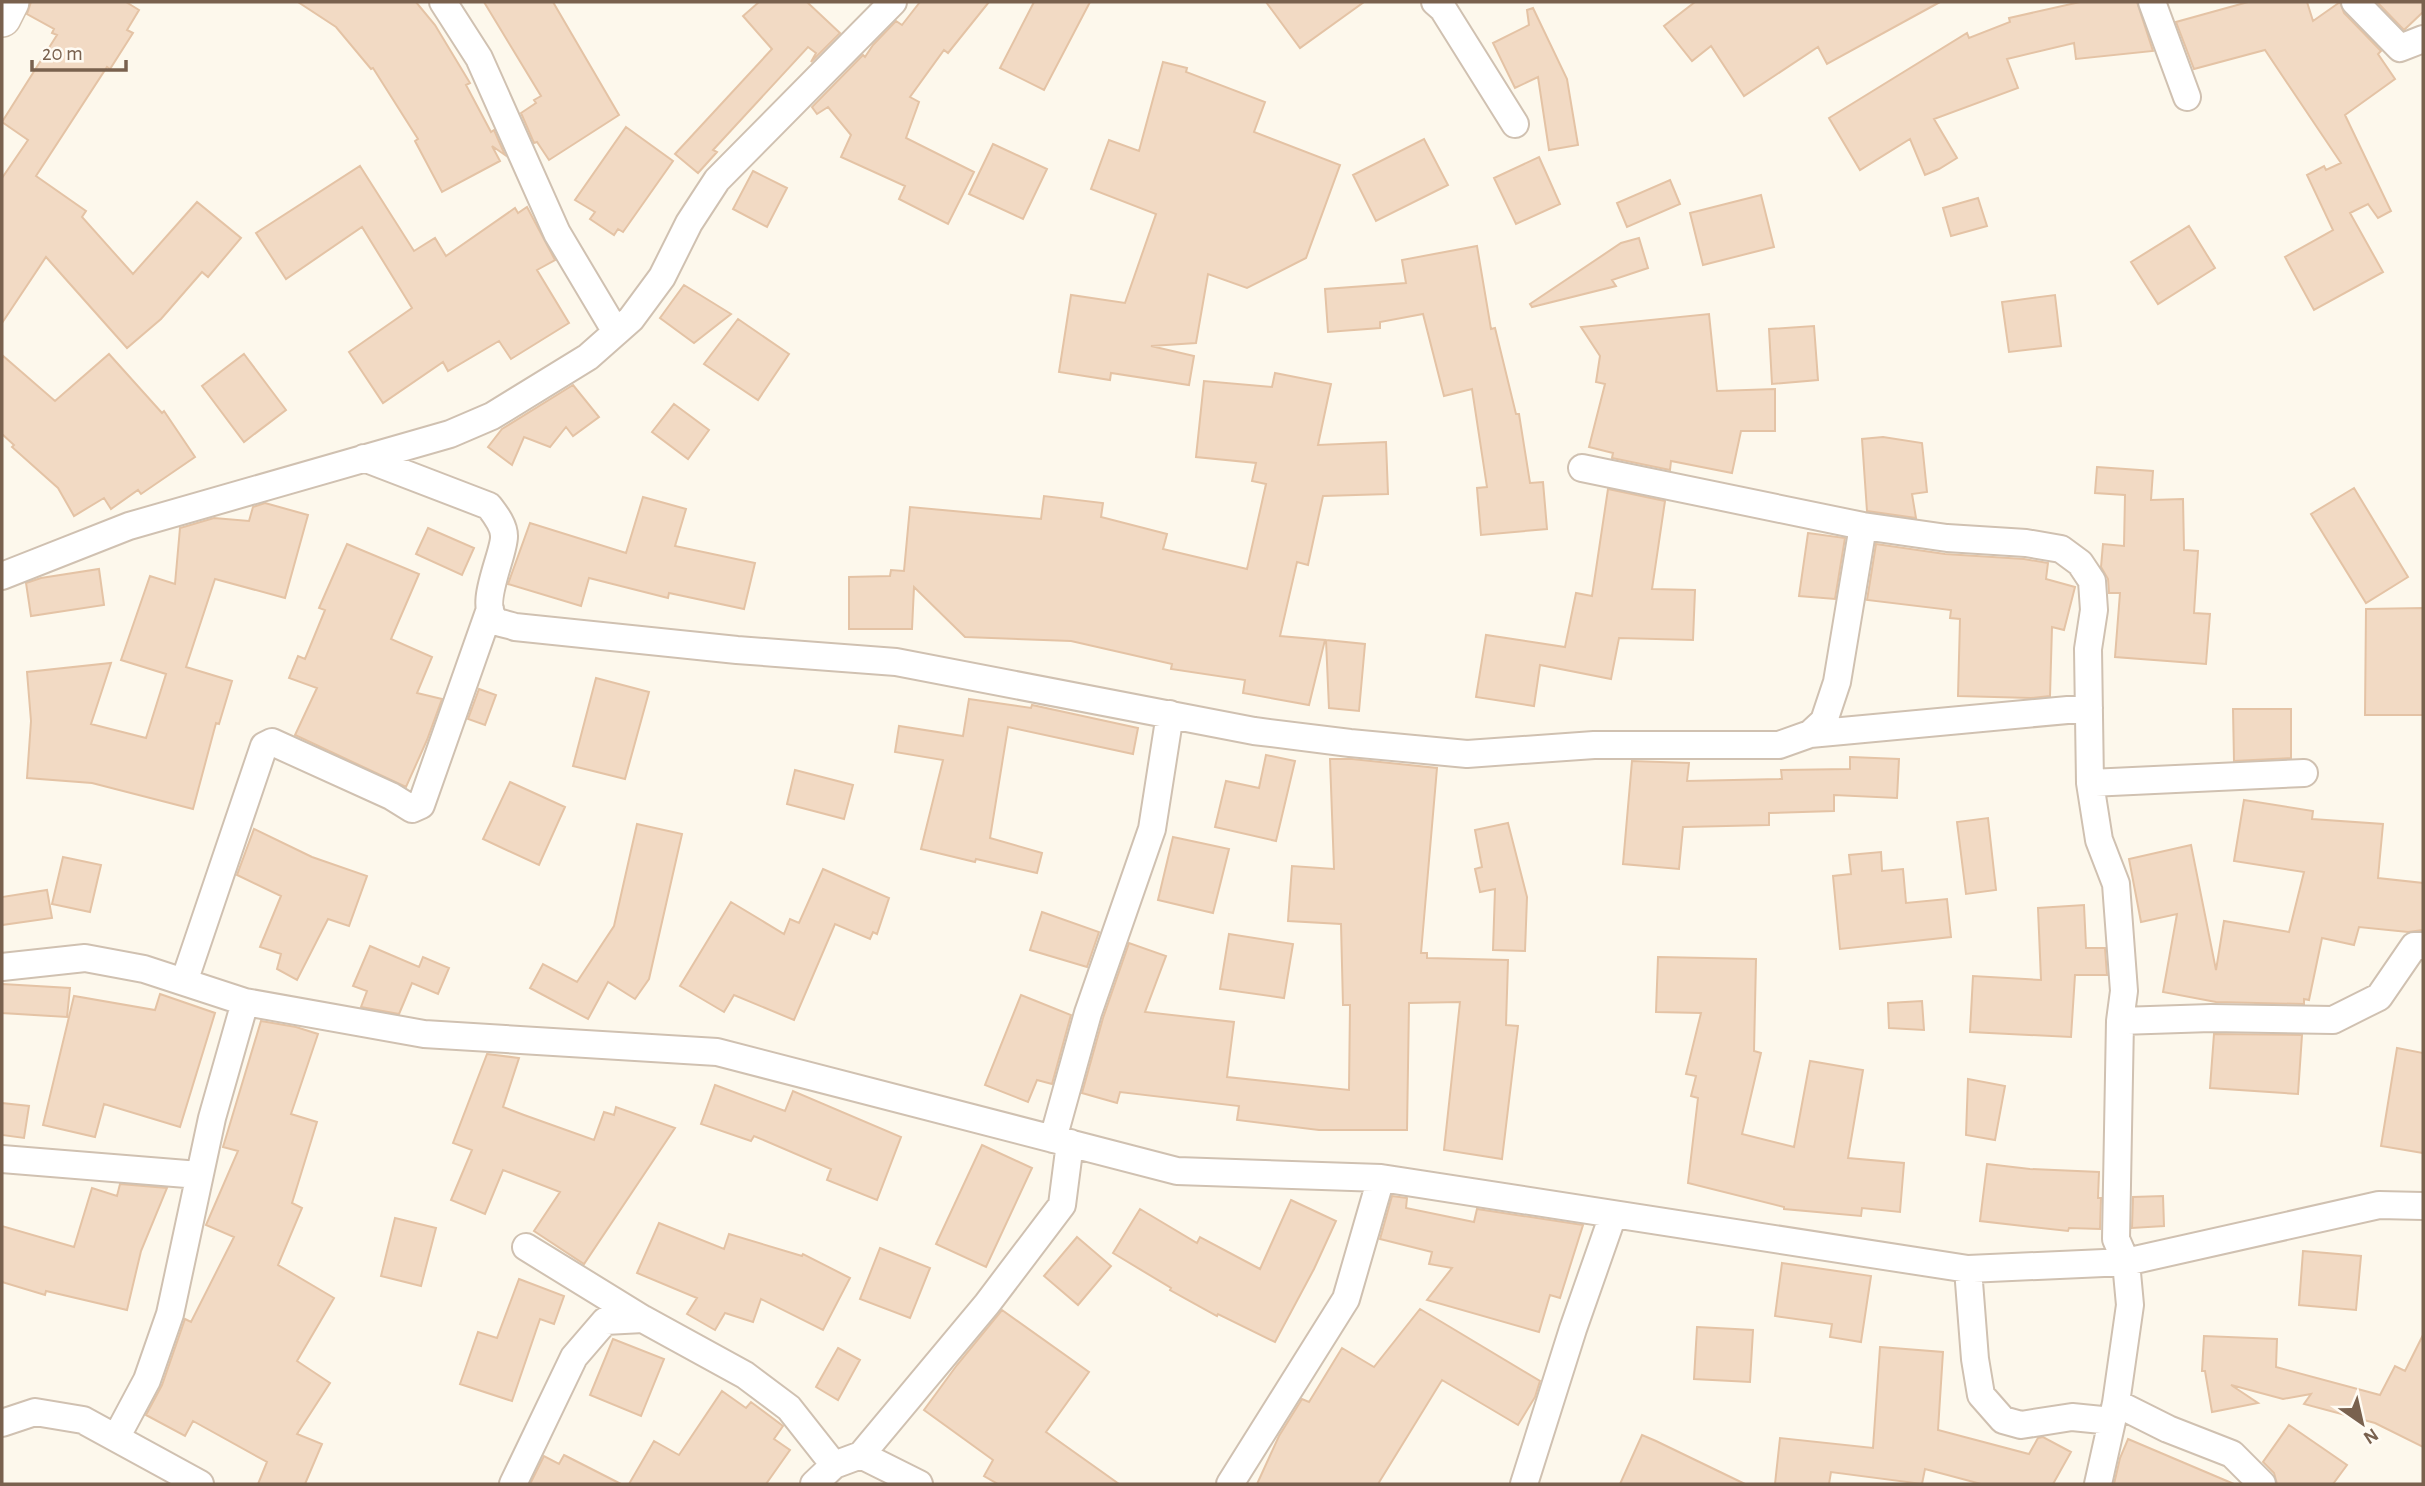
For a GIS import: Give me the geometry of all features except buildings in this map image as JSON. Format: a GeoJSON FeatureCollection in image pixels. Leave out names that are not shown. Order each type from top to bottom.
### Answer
{"type":"FeatureCollection","features":[{"type":"Feature","properties":{"kind":"street"},"geometry":{"type":"LineString","coordinates":[[2,18],[9,2]]}},
{"type":"Feature","properties":{"kind":"street"},"geometry":{"type":"LineString","coordinates":[[443,2],[478,58],[557,233],[616,332]]}},
{"type":"Feature","properties":{"kind":"street"},"geometry":{"type":"LineString","coordinates":[[2,576],[129,526],[450,434],[492,416],[588,358],[631,319],[662,277],[689,223],[717,180],[893,2]]}},
{"type":"Feature","properties":{"kind":"street"},"geometry":{"type":"LineString","coordinates":[[1435,2],[1443,9],[1516,124]]}},
{"type":"Feature","properties":{"kind":"street"},"geometry":{"type":"LineString","coordinates":[[2152,2],[2187,97]]}},
{"type":"Feature","properties":{"kind":"street"},"geometry":{"type":"LineString","coordinates":[[2355,2],[2400,48],[2423,38]]}},
{"type":"Feature","properties":{"kind":"street"},"geometry":{"type":"LineString","coordinates":[[184,982],[264,746],[272,742],[412,808],[421,805],[490,609],[494,571],[504,536],[499,519],[489,506],[364,458]]}},
{"type":"Feature","properties":{"kind":"street"},"geometry":{"type":"LineString","coordinates":[[1582,468],[1863,526],[1947,538],[2026,542],[2061,549],[2080,563],[2092,581],[2094,610],[2088,649],[2090,783],[2099,841],[2116,884],[2124,991],[2120,1021],[2116,1239],[2126,1262],[2130,1305],[2114,1412],[2098,1484]]}},
{"type":"Feature","properties":{"kind":"street"},"geometry":{"type":"LineString","coordinates":[[1810,734],[1824,721],[1838,682],[1863,526]]}},
{"type":"Feature","properties":{"kind":"street"},"geometry":{"type":"LineString","coordinates":[[490,609],[498,622],[514,627],[737,650],[896,662],[1254,731],[1467,754],[1594,745],[1779,745],[1810,734],[2089,708]]}},
{"type":"Feature","properties":{"kind":"street"},"geometry":{"type":"LineString","coordinates":[[814,1484],[834,1465],[861,1455],[987,1304],[1062,1205],[1062,1141],[1088,1013],[1152,829],[1170,714]]}},
{"type":"Feature","properties":{"kind":"street"},"geometry":{"type":"LineString","coordinates":[[2090,783],[2304,773]]}},
{"type":"Feature","properties":{"kind":"street"},"geometry":{"type":"LineString","coordinates":[[2120,1021],[2211,1018],[2333,1020],[2379,997],[2414,946],[2423,946]]}},
{"type":"Feature","properties":{"kind":"street"},"geometry":{"type":"LineString","coordinates":[[2,967],[85,958],[144,969],[245,1002],[424,1034],[717,1052],[1177,1171],[1381,1178],[1968,1269],[2126,1262],[2379,1205],[2423,1206]]}},
{"type":"Feature","properties":{"kind":"street"},"geometry":{"type":"LineString","coordinates":[[116,1438],[147,1380],[170,1314],[212,1118],[245,1002]]}},
{"type":"Feature","properties":{"kind":"street"},"geometry":{"type":"LineString","coordinates":[[2,1159],[199,1175]]}},
{"type":"Feature","properties":{"kind":"street"},"geometry":{"type":"LineString","coordinates":[[1230,1484],[1346,1299],[1381,1178]]}},
{"type":"Feature","properties":{"kind":"street"},"geometry":{"type":"LineString","coordinates":[[1524,1484],[1573,1329],[1613,1215]]}},
{"type":"Feature","properties":{"kind":"street"},"geometry":{"type":"LineString","coordinates":[[526,1248],[643,1319],[745,1375],[789,1408],[834,1465]]}},
{"type":"Feature","properties":{"kind":"street"},"geometry":{"type":"LineString","coordinates":[[1968,1269],[1975,1359],[1981,1395],[2003,1420],[2021,1424],[2114,1412],[2232,1454],[2262,1484]]}},
{"type":"Feature","properties":{"kind":"street"},"geometry":{"type":"LineString","coordinates":[[513,1484],[575,1357],[605,1321],[643,1319]]}},
{"type":"Feature","properties":{"kind":"street"},"geometry":{"type":"LineString","coordinates":[[2,1423],[35,1412],[83,1420],[200,1484]]}},
{"type":"Feature","properties":{"kind":"street"},"geometry":{"type":"LineString","coordinates":[[861,1455],[919,1484]]}}]}
